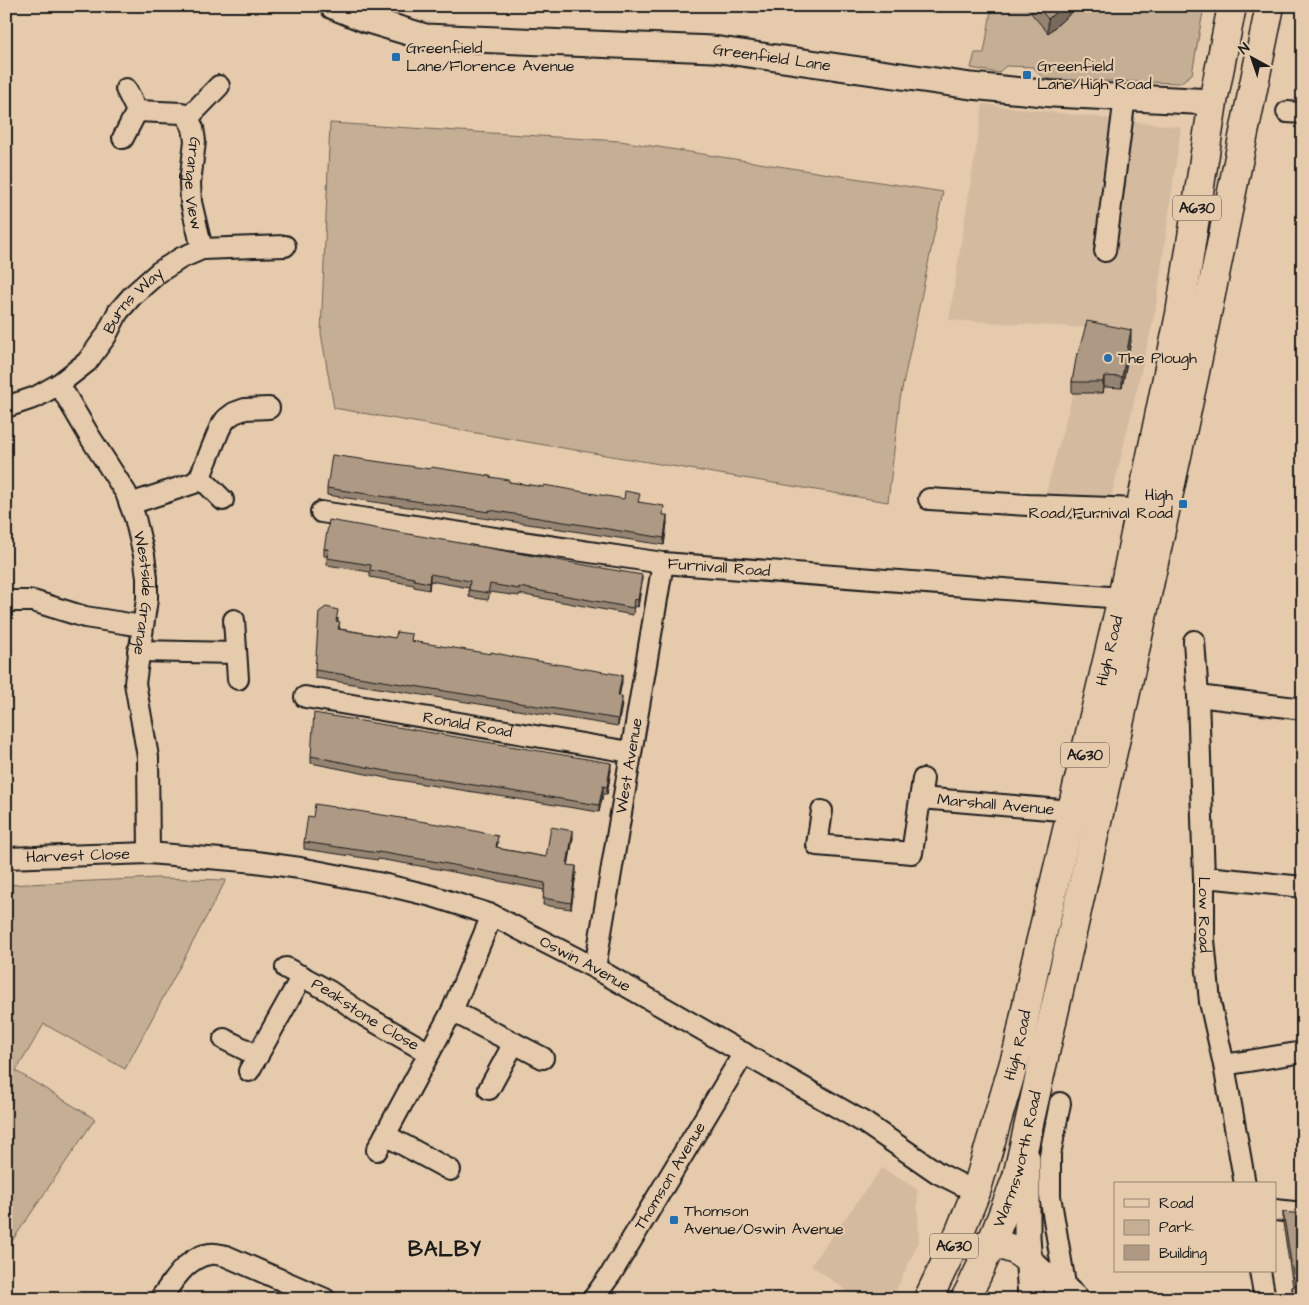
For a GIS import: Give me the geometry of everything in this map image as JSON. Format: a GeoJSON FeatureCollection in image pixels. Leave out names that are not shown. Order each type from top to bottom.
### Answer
{"type":"FeatureCollection","features":[{"type":"Feature","properties":{"kind":"main road","name":"High Road"},"geometry":{"type":"LineString","coordinates":[[1053,1014],[1122,710],[1192,386],[1231,111],[1232,6]]}},
{"type":"Feature","properties":{"kind":"main road"},"geometry":{"type":"LineString","coordinates":[[1231,111],[1240,101],[1259,6]]}},
{"type":"Feature","properties":{"kind":"main road","name":"High Road"},"geometry":{"type":"LineString","coordinates":[[976,1192],[1018,1049],[1035,965],[1122,598],[1180,314],[1231,111],[1270,6]]}},
{"type":"Feature","properties":{"kind":"main road","name":"Warmsworth Road"},"geometry":{"type":"LineString","coordinates":[[965,1299],[992,1242],[1017,1177],[1053,1014]]}},
{"type":"Feature","properties":{"kind":"main road","name":"A630"},"geometry":{"type":"LineString","coordinates":[[976,1192],[988,1190],[1003,1174],[1024,1106],[1039,1041],[1053,1014]]}},
{"type":"Feature","properties":{"kind":"main road","name":"Warmsworth Road"},"geometry":{"type":"LineString","coordinates":[[928,1299],[956,1241],[976,1192]]}},
{"type":"Feature","properties":{"kind":"main road"},"geometry":{"type":"LineString","coordinates":[[942,1299],[966,1257],[977,1247],[992,1242],[1015,1250],[1029,1260]]}},
{"type":"Feature","properties":{"kind":"street","name":"Greenfield Lane"},"geometry":{"type":"LineString","coordinates":[[334,6],[365,19],[425,37],[713,49],[971,86],[1053,94],[1125,97],[1231,111]]}},
{"type":"Feature","properties":{"kind":"street","name":"Grange View"},"geometry":{"type":"LineString","coordinates":[[188,118],[219,86]]}},
{"type":"Feature","properties":{"kind":"street"},"geometry":{"type":"LineString","coordinates":[[122,138],[137,111],[126,89]]}},
{"type":"Feature","properties":{"kind":"street"},"geometry":{"type":"LineString","coordinates":[[1105,251],[1125,97]]}},
{"type":"Feature","properties":{"kind":"street","name":"Grange View"},"geometry":{"type":"LineString","coordinates":[[137,111],[182,113],[188,118],[193,128],[195,141],[190,183],[191,202],[202,249]]}},
{"type":"Feature","properties":{"kind":"street","name":"Burns Way"},"geometry":{"type":"LineString","coordinates":[[6,407],[36,397],[59,384],[87,362],[106,336],[118,312],[133,295],[159,272],[181,258],[202,249],[285,246]]}},
{"type":"Feature","properties":{"kind":"street","name":"Westside Grange"},"geometry":{"type":"LineString","coordinates":[[59,384],[126,493],[135,518],[144,556],[147,599],[134,682],[148,757],[149,853]]}},
{"type":"Feature","properties":{"kind":"street"},"geometry":{"type":"LineString","coordinates":[[130,504],[194,483],[200,477],[220,428],[226,419],[234,413],[246,409],[269,408]]}},
{"type":"Feature","properties":{"kind":"street"},"geometry":{"type":"LineString","coordinates":[[200,477],[223,500]]}},
{"type":"Feature","properties":{"kind":"street"},"geometry":{"type":"LineString","coordinates":[[929,499],[1028,506],[1139,509]]}},
{"type":"Feature","properties":{"kind":"street","name":"Furnivall Road"},"geometry":{"type":"LineString","coordinates":[[321,512],[663,563],[1122,598]]}},
{"type":"Feature","properties":{"kind":"street","name":"West Avenue"},"geometry":{"type":"LineString","coordinates":[[595,968],[663,563]]}},
{"type":"Feature","properties":{"kind":"street"},"geometry":{"type":"LineString","coordinates":[[6,601],[33,601],[85,617],[142,626]]}},
{"type":"Feature","properties":{"kind":"street"},"geometry":{"type":"LineString","coordinates":[[234,620],[238,679]]}},
{"type":"Feature","properties":{"kind":"street","name":"Low Road"},"geometry":{"type":"LineString","coordinates":[[1194,642],[1198,696],[1204,940],[1210,1002],[1224,1065],[1245,1182]]}},
{"type":"Feature","properties":{"kind":"street"},"geometry":{"type":"LineString","coordinates":[[138,651],[236,653]]}},
{"type":"Feature","properties":{"kind":"street"},"geometry":{"type":"LineString","coordinates":[[1198,696],[1303,709]]}},
{"type":"Feature","properties":{"kind":"street","name":"Ronald Road"},"geometry":{"type":"LineString","coordinates":[[306,697],[630,752]]}},
{"type":"Feature","properties":{"kind":"street","name":"Marshall Avenue"},"geometry":{"type":"LineString","coordinates":[[822,811],[817,845],[912,853],[922,788],[1072,811]]}},
{"type":"Feature","properties":{"kind":"street","name":"Harvest Close"},"geometry":{"type":"LineString","coordinates":[[6,858],[149,853]]}},
{"type":"Feature","properties":{"kind":"street","name":"Oswin Avenue"},"geometry":{"type":"LineString","coordinates":[[149,853],[256,862],[310,870],[432,896],[492,915],[595,968],[744,1053],[865,1123],[938,1173],[976,1192]]}},
{"type":"Feature","properties":{"kind":"street"},"geometry":{"type":"LineString","coordinates":[[1204,879],[1216,878],[1303,887]]}},
{"type":"Feature","properties":{"kind":"street","name":"Peakstone Close"},"geometry":{"type":"LineString","coordinates":[[450,1170],[381,1142],[452,1011],[492,915]]}},
{"type":"Feature","properties":{"kind":"street","name":"Peakstone Close"},"geometry":{"type":"LineString","coordinates":[[224,1039],[254,1063],[294,972],[330,990],[379,1024],[430,1053]]}},
{"type":"Feature","properties":{"kind":"street"},"geometry":{"type":"LineString","coordinates":[[452,1011],[543,1058]]}},
{"type":"Feature","properties":{"kind":"street"},"geometry":{"type":"LineString","coordinates":[[488,1089],[514,1043]]}},
{"type":"Feature","properties":{"kind":"street"},"geometry":{"type":"LineString","coordinates":[[1224,1065],[1303,1052]]}},
{"type":"Feature","properties":{"kind":"street","name":"Thomson Avenue"},"geometry":{"type":"LineString","coordinates":[[593,1299],[611,1274],[744,1053]]}},
{"type":"Feature","properties":{"kind":"street"},"geometry":{"type":"LineString","coordinates":[[1060,1103],[1050,1154],[1050,1196],[1071,1295]]}},
{"type":"Feature","properties":{"kind":"street"},"geometry":{"type":"LineString","coordinates":[[1027,1134],[1026,1199],[1031,1299]]}},
{"type":"Feature","properties":{"kind":"street"},"geometry":{"type":"LineString","coordinates":[[1276,1210],[1303,1213]]}},
{"type":"Feature","properties":{"kind":"street"},"geometry":{"type":"LineString","coordinates":[[160,1299],[185,1267],[196,1259],[210,1254],[226,1256],[325,1299]]}},
{"type":"Feature","properties":{"kind":"street"},"geometry":{"type":"LineString","coordinates":[[1029,1260],[1049,1279],[1071,1295]]}},
{"type":"Feature","properties":{"kind":"street"},"geometry":{"type":"LineString","coordinates":[[1260,1272],[1265,1299]]}},
{"type":"Feature","properties":{"kind":"shaded area"},"geometry":{"type":"Polygon","coordinates":[[[983,104],[1181,127],[1155,313],[1111,499],[1044,499],[1091,328],[949,320],[983,104]]]}},
{"type":"Feature","properties":{"kind":"shaded area"},"geometry":{"type":"Polygon","coordinates":[[[882,1168],[917,1189],[919,1241],[892,1299],[858,1299],[811,1265],[882,1168]]]}},
{"type":"Feature","properties":{"kind":"green space"},"geometry":{"type":"Polygon","coordinates":[[[992,6],[1204,6],[1192,74],[1180,83],[1044,79],[1033,67],[1006,66],[998,73],[971,68],[975,53],[984,53],[992,6]]]}},
{"type":"Feature","properties":{"kind":"green space"},"geometry":{"type":"Polygon","coordinates":[[[330,123],[620,141],[943,192],[900,399],[888,502],[334,408],[321,333],[330,123]]]}},
{"type":"Feature","properties":{"kind":"green space"},"geometry":{"type":"Polygon","coordinates":[[[156,878],[226,880],[125,1069],[44,1024],[16,1071],[95,1119],[6,1250],[6,885],[156,878]]]}},
{"type":"Feature","properties":{"kind":"building"},"geometry":{"type":"Polygon","coordinates":[[[1037,6],[1062,6],[1048,19],[1037,6]]]}},
{"type":"Feature","properties":{"kind":"building","name":"The Plough"},"geometry":{"type":"Polygon","coordinates":[[[1087,321],[1131,330],[1122,377],[1104,376],[1103,382],[1072,382],[1077,353],[1087,321]]]}},
{"type":"Feature","properties":{"kind":"building"},"geometry":{"type":"Polygon","coordinates":[[[332,455],[430,469],[431,467],[490,476],[509,480],[509,482],[544,487],[544,485],[624,499],[625,491],[640,494],[638,502],[664,506],[663,515],[667,515],[664,538],[489,510],[489,512],[327,488],[332,455]]]}},
{"type":"Feature","properties":{"kind":"building"},"geometry":{"type":"Polygon","coordinates":[[[329,520],[642,575],[638,600],[634,599],[633,608],[519,587],[519,589],[490,584],[488,593],[469,590],[470,581],[430,574],[429,583],[414,580],[414,578],[370,570],[371,565],[327,558],[329,549],[324,549],[329,520]]]}},
{"type":"Feature","properties":{"kind":"building"},"geometry":{"type":"Polygon","coordinates":[[[326,607],[338,610],[336,621],[340,622],[338,629],[395,638],[397,632],[412,634],[411,641],[491,654],[491,652],[622,675],[618,696],[622,696],[618,719],[315,670],[319,612],[326,607]]]}},
{"type":"Feature","properties":{"kind":"building"},"geometry":{"type":"Polygon","coordinates":[[[314,713],[611,763],[607,787],[603,786],[599,805],[386,771],[311,756],[314,713]]]}},
{"type":"Feature","properties":{"kind":"building"},"geometry":{"type":"Polygon","coordinates":[[[315,804],[456,827],[498,836],[496,847],[546,857],[551,827],[573,831],[567,865],[576,866],[571,903],[543,898],[545,883],[438,862],[304,842],[308,816],[313,817],[315,804]]]}},
{"type":"Feature","properties":{"kind":"building"},"geometry":{"type":"Polygon","coordinates":[[[1283,1212],[1303,1214],[1303,1299],[1294,1299],[1292,1287],[1295,1286],[1283,1212]]]}},
{"type":"Feature","properties":{"kind":"place","name":"Greenfield Lane/Florence Avenue"},"geometry":{"type":"Point","coordinates":[396,57]}},
{"type":"Feature","properties":{"kind":"place","name":"Greenfield Lane/High Road"},"geometry":{"type":"Point","coordinates":[1027,75]}},
{"type":"Feature","properties":{"kind":"place","name":"The Plough"},"geometry":{"type":"Point","coordinates":[1108,358]}},
{"type":"Feature","properties":{"kind":"place","name":"High Road/Furnival Road"},"geometry":{"type":"Point","coordinates":[1183,504]}},
{"type":"Feature","properties":{"kind":"place","name":"Thomson Avenue/Oswin Avenue"},"geometry":{"type":"Point","coordinates":[674,1220]}},
{"type":"Feature","properties":{"kind":"district","name":"BALBY"},"geometry":{"type":"Point","coordinates":[445,1249]}}]}
